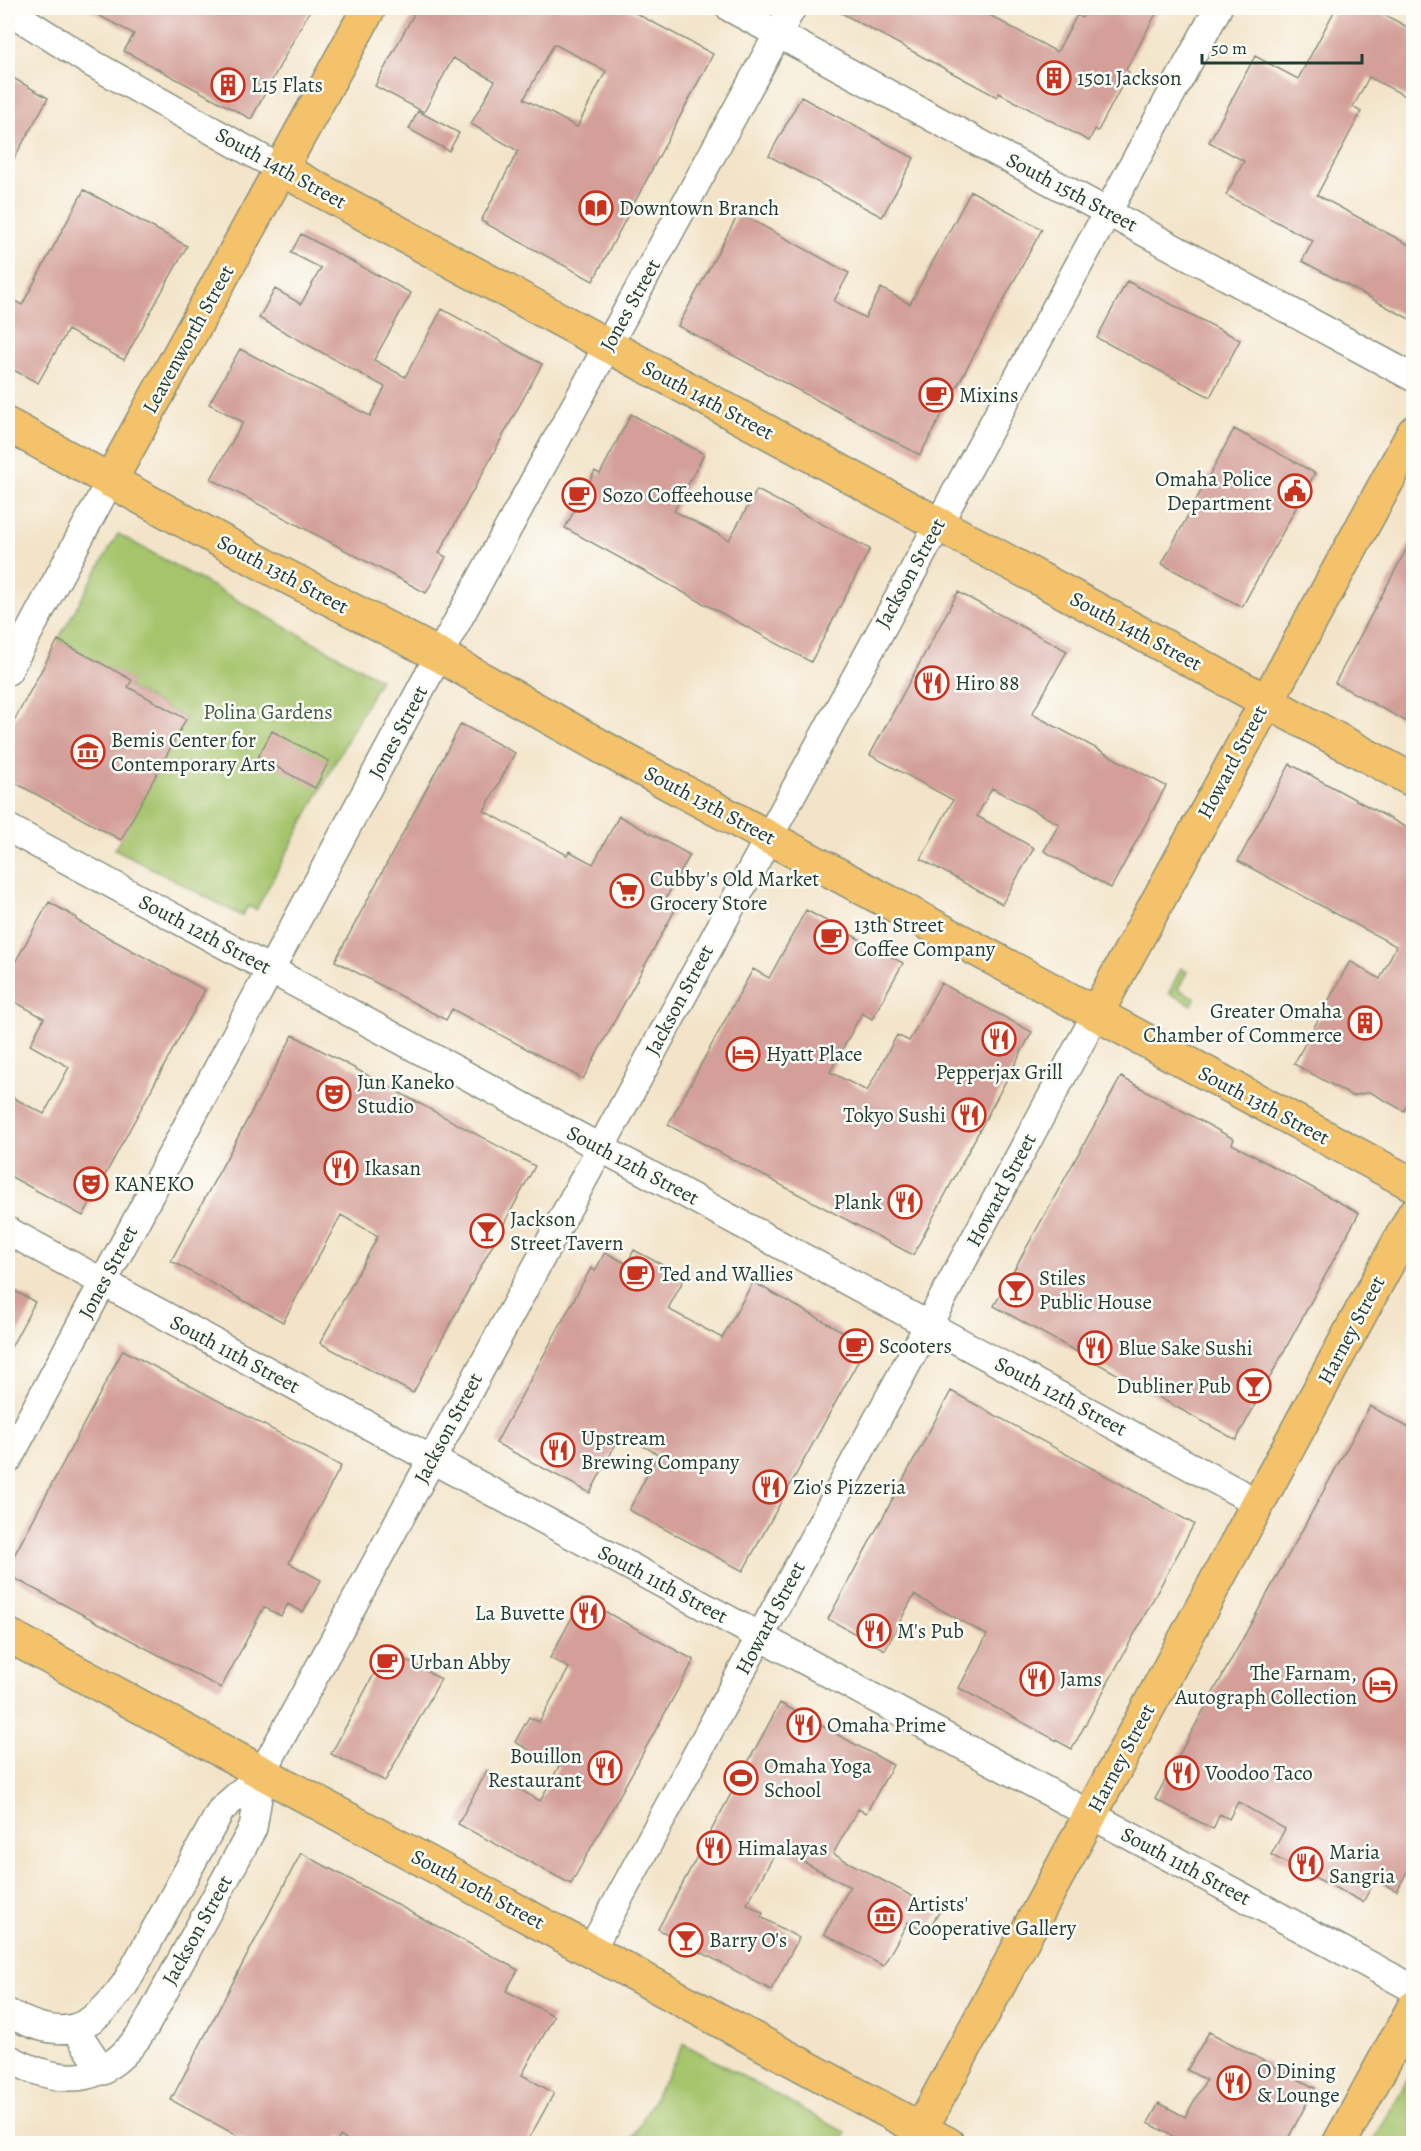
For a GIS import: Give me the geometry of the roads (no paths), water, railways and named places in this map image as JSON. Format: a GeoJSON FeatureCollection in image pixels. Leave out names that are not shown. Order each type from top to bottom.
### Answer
{"type":"FeatureCollection","features":[{"type":"Feature","properties":{"kind":"main road","name":"Leavenworth Street"},"geometry":{"type":"LineString","coordinates":[[110,482],[369,8]]}},
{"type":"Feature","properties":{"kind":"main road","name":"South 14th Street"},"geometry":{"type":"LineString","coordinates":[[281,169],[1413,780]]}},
{"type":"Feature","properties":{"kind":"main road","name":"South 13th Street"},"geometry":{"type":"LineString","coordinates":[[8,424],[110,482],[439,655],[767,836],[1413,1185]]}},
{"type":"Feature","properties":{"kind":"main road","name":"Howard Street"},"geometry":{"type":"LineString","coordinates":[[1096,1014],[1413,432]]}},
{"type":"Feature","properties":{"kind":"main road","name":"Harney Street"},"geometry":{"type":"LineString","coordinates":[[927,2139],[1090,1815],[1413,1214]]}},
{"type":"Feature","properties":{"kind":"main road","name":"South 10th Street"},"geometry":{"type":"LineString","coordinates":[[8,1635],[591,1950],[927,2139]]}},
{"type":"Feature","properties":{"kind":"main road"},"geometry":{"type":"LineString","coordinates":[[1340,2144],[1413,2007]]}},
{"type":"Feature","properties":{"kind":"street","name":"South 15th Street"},"geometry":{"type":"LineString","coordinates":[[730,8],[1413,378]]}},
{"type":"Feature","properties":{"kind":"street","name":"Jones Street"},"geometry":{"type":"LineString","coordinates":[[8,1460],[439,655],[792,8]]}},
{"type":"Feature","properties":{"kind":"street","name":"Jackson Street"},"geometry":{"type":"LineString","coordinates":[[103,2072],[123,2057],[139,2036],[253,1828],[262,1773],[767,836],[1218,8]]}},
{"type":"Feature","properties":{"kind":"street","name":"South 14th Street"},"geometry":{"type":"LineString","coordinates":[[8,10],[93,64],[281,169]]}},
{"type":"Feature","properties":{"kind":"street","name":"Leavenworth Street"},"geometry":{"type":"LineString","coordinates":[[8,671],[110,482]]}},
{"type":"Feature","properties":{"kind":"street","name":"South 12th Street"},"geometry":{"type":"LineString","coordinates":[[8,828],[1258,1503]]}},
{"type":"Feature","properties":{"kind":"street","name":"Howard Street"},"geometry":{"type":"LineString","coordinates":[[591,1950],[1096,1014]]}},
{"type":"Feature","properties":{"kind":"street","name":"South 11th Street"},"geometry":{"type":"LineString","coordinates":[[8,1231],[1413,1989]]}},
{"type":"Feature","properties":{"kind":"street","name":"Jackson Street"},"geometry":{"type":"LineString","coordinates":[[75,2029],[101,2012],[119,1993],[221,1810],[262,1773]]}},
{"type":"Feature","properties":{"kind":"street"},"geometry":{"type":"LineString","coordinates":[[8,2013],[46,2030],[61,2032],[75,2029],[103,2072],[63,2079],[38,2073],[8,2058]]}},
{"type":"Feature","properties":{"kind":"place","name":"1501 Jackson"},"geometry":{"type":"Point","coordinates":[1054,78]}},
{"type":"Feature","properties":{"kind":"place","name":"L15 Flats"},"geometry":{"type":"Point","coordinates":[228,85]}},
{"type":"Feature","properties":{"kind":"place","name":"Downtown Branch"},"geometry":{"type":"Point","coordinates":[596,208]}},
{"type":"Feature","properties":{"kind":"place","name":"Mixins"},"geometry":{"type":"Point","coordinates":[936,395]}},
{"type":"Feature","properties":{"kind":"place","name":"Omaha Police Department"},"geometry":{"type":"Point","coordinates":[1295,491]}},
{"type":"Feature","properties":{"kind":"place","name":"Sozo Coffeehouse"},"geometry":{"type":"Point","coordinates":[579,495]}},
{"type":"Feature","properties":{"kind":"place","name":"Hiro 88"},"geometry":{"type":"Point","coordinates":[932,683]}},
{"type":"Feature","properties":{"kind":"place","name":"Bemis Center for Contemporary Arts"},"geometry":{"type":"Point","coordinates":[88,752]}},
{"type":"Feature","properties":{"kind":"place","name":"Cubby's Old Market Grocery Store"},"geometry":{"type":"Point","coordinates":[627,891]}},
{"type":"Feature","properties":{"kind":"place","name":"13th Street Coffee Company"},"geometry":{"type":"Point","coordinates":[831,937]}},
{"type":"Feature","properties":{"kind":"place","name":"Greater Omaha Chamber of Commerce"},"geometry":{"type":"Point","coordinates":[1365,1023]}},
{"type":"Feature","properties":{"kind":"place","name":"Pepperjax Grill"},"geometry":{"type":"Point","coordinates":[999,1039]}},
{"type":"Feature","properties":{"kind":"place","name":"Hyatt Place"},"geometry":{"type":"Point","coordinates":[743,1054]}},
{"type":"Feature","properties":{"kind":"place","name":"Jun Kaneko Studio"},"geometry":{"type":"Point","coordinates":[334,1094]}},
{"type":"Feature","properties":{"kind":"place","name":"Tokyo Sushi"},"geometry":{"type":"Point","coordinates":[969,1115]}},
{"type":"Feature","properties":{"kind":"place","name":"Ikasan"},"geometry":{"type":"Point","coordinates":[341,1168]}},
{"type":"Feature","properties":{"kind":"place","name":"KANEKO"},"geometry":{"type":"Point","coordinates":[91,1184]}},
{"type":"Feature","properties":{"kind":"place","name":"Plank"},"geometry":{"type":"Point","coordinates":[905,1202]}},
{"type":"Feature","properties":{"kind":"place","name":"Jackson Street Tavern"},"geometry":{"type":"Point","coordinates":[487,1231]}},
{"type":"Feature","properties":{"kind":"place","name":"Ted and Wallies"},"geometry":{"type":"Point","coordinates":[637,1274]}},
{"type":"Feature","properties":{"kind":"place","name":"Stiles Public House"},"geometry":{"type":"Point","coordinates":[1016,1290]}},
{"type":"Feature","properties":{"kind":"place","name":"Scooters"},"geometry":{"type":"Point","coordinates":[856,1346]}},
{"type":"Feature","properties":{"kind":"place","name":"Blue Sake Sushi"},"geometry":{"type":"Point","coordinates":[1095,1348]}},
{"type":"Feature","properties":{"kind":"place","name":"Dubliner Pub"},"geometry":{"type":"Point","coordinates":[1254,1386]}},
{"type":"Feature","properties":{"kind":"place","name":"Upstream Brewing Company"},"geometry":{"type":"Point","coordinates":[558,1450]}},
{"type":"Feature","properties":{"kind":"place","name":"Zio's Pizzeria"},"geometry":{"type":"Point","coordinates":[770,1487]}},
{"type":"Feature","properties":{"kind":"place","name":"La Buvette"},"geometry":{"type":"Point","coordinates":[588,1613]}},
{"type":"Feature","properties":{"kind":"place","name":"M's Pub"},"geometry":{"type":"Point","coordinates":[874,1631]}},
{"type":"Feature","properties":{"kind":"place","name":"Urban Abby"},"geometry":{"type":"Point","coordinates":[387,1662]}},
{"type":"Feature","properties":{"kind":"place","name":"Jams"},"geometry":{"type":"Point","coordinates":[1037,1679]}},
{"type":"Feature","properties":{"kind":"place","name":"The Farnam, Autograph Collection"},"geometry":{"type":"Point","coordinates":[1380,1685]}},
{"type":"Feature","properties":{"kind":"place","name":"Omaha Prime"},"geometry":{"type":"Point","coordinates":[804,1725]}},
{"type":"Feature","properties":{"kind":"place","name":"Bouillon Restaurant"},"geometry":{"type":"Point","coordinates":[605,1768]}},
{"type":"Feature","properties":{"kind":"place","name":"Voodoo Taco"},"geometry":{"type":"Point","coordinates":[1182,1773]}},
{"type":"Feature","properties":{"kind":"place","name":"Omaha Yoga School"},"geometry":{"type":"Point","coordinates":[741,1778]}},
{"type":"Feature","properties":{"kind":"place","name":"Himalayas"},"geometry":{"type":"Point","coordinates":[714,1848]}},
{"type":"Feature","properties":{"kind":"place","name":"Maria Sangria"},"geometry":{"type":"Point","coordinates":[1306,1864]}},
{"type":"Feature","properties":{"kind":"place","name":"Artists' Cooperative Gallery"},"geometry":{"type":"Point","coordinates":[885,1916]}},
{"type":"Feature","properties":{"kind":"place","name":"Barry O's"},"geometry":{"type":"Point","coordinates":[686,1940]}},
{"type":"Feature","properties":{"kind":"place","name":"O Dining & Lounge"},"geometry":{"type":"Point","coordinates":[1234,2083]}},
{"type":"Feature","properties":{"kind":"park label","name":"Polina Gardens"},"geometry":{"type":"Point","coordinates":[268,712]}}]}
